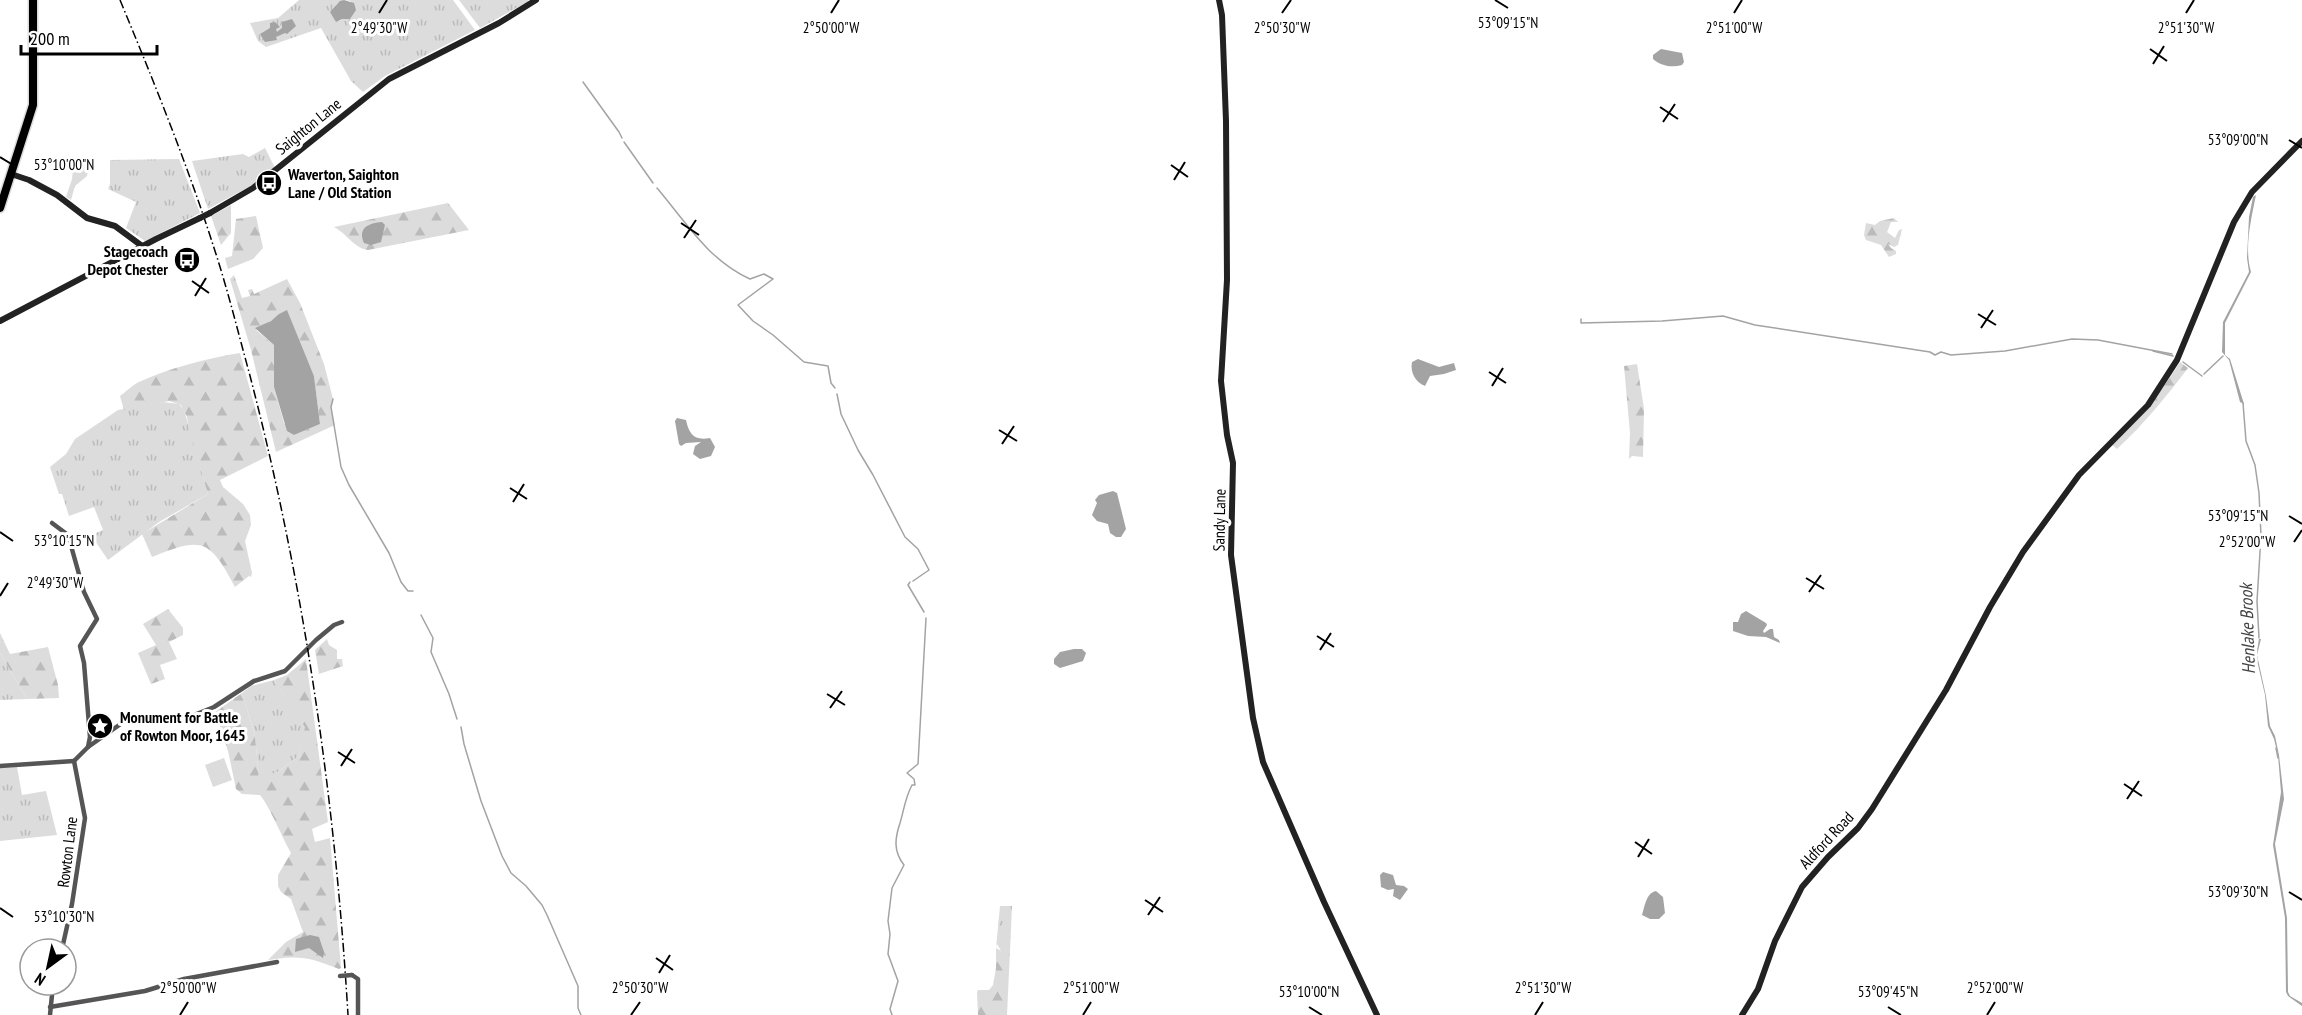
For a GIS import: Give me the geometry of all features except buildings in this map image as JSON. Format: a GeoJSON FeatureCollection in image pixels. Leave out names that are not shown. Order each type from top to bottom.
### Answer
{"type":"FeatureCollection","features":[{"type":"Feature","properties":{"kind":"highway"},"geometry":{"type":"LineString","coordinates":[[0,208],[33,105],[33,0]]}},
{"type":"Feature","properties":{"kind":"street","name":"Saighton Lane"},"geometry":{"type":"LineString","coordinates":[[0,321],[210,213],[253,188],[390,79],[499,23],[536,0]]}},
{"type":"Feature","properties":{"kind":"street","name":"Sandy Lane"},"geometry":{"type":"LineString","coordinates":[[1219,0],[1222,15],[1226,121],[1227,280],[1221,381],[1227,435],[1233,463],[1231,555],[1253,718],[1263,762],[1324,902],[1377,1015]]}},
{"type":"Feature","properties":{"kind":"street","name":"Aldford Road"},"geometry":{"type":"LineString","coordinates":[[1742,1015],[1758,989],[1775,940],[1802,886],[1858,828],[1926,723],[2000,590],[2037,532],[2079,475],[2148,405],[2167,377],[2177,360],[2234,222],[2254,191],[2302,141]]}},
{"type":"Feature","properties":{"kind":"street"},"geometry":{"type":"LineString","coordinates":[[11,174],[30,180],[57,195],[87,218],[115,226],[142,246]]}},
{"type":"Feature","properties":{"kind":"street"},"geometry":{"type":"LineString","coordinates":[[52,523],[68,536],[84,592],[97,620],[80,646],[90,737],[88,747]]}},
{"type":"Feature","properties":{"kind":"street"},"geometry":{"type":"LineString","coordinates":[[0,766],[74,761],[88,747],[122,723],[182,718],[214,707],[254,681],[285,671],[316,640],[334,625],[342,622]]}},
{"type":"Feature","properties":{"kind":"street","name":"Rowton Lane"},"geometry":{"type":"LineString","coordinates":[[65,937],[85,818],[74,761]]}},
{"type":"Feature","properties":{"kind":"street"},"geometry":{"type":"LineString","coordinates":[[50,1007],[145,991],[184,979],[277,962]]}},
{"type":"Feature","properties":{"kind":"street"},"geometry":{"type":"LineString","coordinates":[[340,976],[352,975],[358,980],[358,1015]]}},
{"type":"Feature","properties":{"kind":"street"},"geometry":{"type":"LineString","coordinates":[[50,1015],[51,997]]}},
{"type":"Feature","properties":{"kind":"green space"},"geometry":{"type":"Polygon","coordinates":[[[299,0],[344,0],[336,5],[339,21],[346,19],[351,1],[345,0],[453,0],[475,30],[385,76],[363,92],[351,81],[321,28],[266,47],[258,41],[250,23],[278,18],[299,0]]]}},
{"type":"Feature","properties":{"kind":"green space"},"geometry":{"type":"Polygon","coordinates":[[[459,0],[528,0],[529,1],[480,28],[459,0]]]}},
{"type":"Feature","properties":{"kind":"green space"},"geometry":{"type":"Polygon","coordinates":[[[265,148],[275,168],[254,184],[208,209],[192,161],[243,154],[249,157],[265,148]]]}},
{"type":"Feature","properties":{"kind":"green space"},"geometry":{"type":"Polygon","coordinates":[[[179,159],[200,213],[145,241],[126,228],[136,202],[108,189],[110,160],[179,159]]]}},
{"type":"Feature","properties":{"kind":"green space"},"geometry":{"type":"Polygon","coordinates":[[[74,160],[90,160],[87,176],[75,186],[71,200],[66,197],[72,179],[74,160]]]}},
{"type":"Feature","properties":{"kind":"green space"},"geometry":{"type":"Polygon","coordinates":[[[448,203],[469,230],[368,250],[358,246],[334,227],[448,203]]]}},
{"type":"Feature","properties":{"kind":"green space"},"geometry":{"type":"Polygon","coordinates":[[[231,205],[231,233],[221,245],[211,216],[231,205]]]}},
{"type":"Feature","properties":{"kind":"green space"},"geometry":{"type":"Polygon","coordinates":[[[256,216],[263,248],[253,259],[228,269],[225,258],[232,256],[236,219],[256,216]]]}},
{"type":"Feature","properties":{"kind":"green space"},"geometry":{"type":"Polygon","coordinates":[[[1894,218],[1898,222],[1891,222],[1887,232],[1895,238],[1902,229],[1898,245],[1894,247],[1888,244],[1896,251],[1896,254],[1889,257],[1881,245],[1866,240],[1864,235],[1866,223],[1875,225],[1880,221],[1894,218]]]}},
{"type":"Feature","properties":{"kind":"green space"},"geometry":{"type":"Polygon","coordinates":[[[234,275],[242,298],[250,296],[248,290],[252,289],[254,294],[287,279],[300,303],[324,364],[333,399],[331,407],[335,425],[276,452],[251,350],[230,279],[234,275]],[[287,311],[256,330],[274,345],[274,387],[284,423],[294,435],[320,424],[314,376],[287,311]]]}},
{"type":"Feature","properties":{"kind":"green space"},"geometry":{"type":"Polygon","coordinates":[[[240,353],[268,456],[220,480],[223,487],[243,504],[250,515],[251,525],[245,541],[252,573],[251,577],[249,576],[235,587],[218,559],[202,546],[182,546],[152,557],[142,534],[208,494],[187,417],[181,405],[169,401],[124,410],[120,396],[136,383],[163,372],[240,353]]]}},
{"type":"Feature","properties":{"kind":"green space"},"geometry":{"type":"Polygon","coordinates":[[[2180,362],[2188,368],[2154,410],[2117,449],[2112,445],[2148,406],[2180,362]]]}},
{"type":"Feature","properties":{"kind":"green space"},"geometry":{"type":"Polygon","coordinates":[[[1637,364],[1644,409],[1643,457],[1632,456],[1629,459],[1630,433],[1624,366],[1637,364]]]}},
{"type":"Feature","properties":{"kind":"green space"},"geometry":{"type":"Polygon","coordinates":[[[163,402],[179,404],[184,410],[208,494],[159,522],[108,560],[91,535],[103,530],[94,507],[69,516],[50,467],[66,454],[75,439],[118,410],[163,402]]]}},
{"type":"Feature","properties":{"kind":"green space"},"geometry":{"type":"Polygon","coordinates":[[[168,609],[183,628],[183,635],[169,642],[177,659],[160,665],[165,679],[151,684],[138,653],[156,645],[143,624],[168,609]]]}},
{"type":"Feature","properties":{"kind":"green space"},"geometry":{"type":"Polygon","coordinates":[[[0,633],[10,654],[48,647],[59,698],[27,699],[0,653],[0,633]]]}},
{"type":"Feature","properties":{"kind":"green space"},"geometry":{"type":"Polygon","coordinates":[[[327,639],[329,645],[337,650],[337,659],[342,659],[343,666],[319,674],[315,650],[327,639]]]}},
{"type":"Feature","properties":{"kind":"green space"},"geometry":{"type":"Polygon","coordinates":[[[0,653],[27,699],[0,700],[0,653]]]}},
{"type":"Feature","properties":{"kind":"green space"},"geometry":{"type":"Polygon","coordinates":[[[306,659],[328,822],[312,829],[315,842],[330,838],[341,968],[339,969],[304,958],[268,960],[286,942],[303,932],[291,899],[281,892],[278,886],[278,875],[291,853],[260,795],[242,794],[236,789],[228,751],[215,712],[242,693],[255,736],[259,778],[278,772],[299,756],[305,727],[274,680],[287,675],[306,659]]]}},
{"type":"Feature","properties":{"kind":"green space"},"geometry":{"type":"Polygon","coordinates":[[[274,680],[306,727],[299,756],[278,772],[259,779],[255,736],[242,693],[251,686],[274,680]]]}},
{"type":"Feature","properties":{"kind":"green space"},"geometry":{"type":"Polygon","coordinates":[[[224,758],[232,780],[213,787],[205,765],[224,758]]]}},
{"type":"Feature","properties":{"kind":"green space"},"geometry":{"type":"Polygon","coordinates":[[[17,767],[22,795],[46,791],[57,835],[0,841],[0,768],[17,767]]]}},
{"type":"Feature","properties":{"kind":"green space"},"geometry":{"type":"Polygon","coordinates":[[[1000,906],[1012,906],[1010,951],[1001,951],[997,944],[996,948],[1000,906]]]}},
{"type":"Feature","properties":{"kind":"green space"},"geometry":{"type":"Polygon","coordinates":[[[996,948],[1001,951],[1010,951],[1007,1015],[978,1015],[977,992],[978,990],[989,990],[993,985],[996,948]]]}},
{"type":"Feature","properties":{"kind":"shaded area"},"geometry":{"type":"Polygon","coordinates":[[[340,1],[354,3],[356,10],[350,19],[336,22],[330,12],[340,1]]]}},
{"type":"Feature","properties":{"kind":"shaded area"},"geometry":{"type":"Polygon","coordinates":[[[292,19],[296,26],[287,34],[276,37],[277,40],[265,42],[260,34],[270,28],[270,23],[275,22],[280,27],[276,29],[277,32],[282,28],[282,22],[292,19]]]}},
{"type":"Feature","properties":{"kind":"shaded area"},"geometry":{"type":"Polygon","coordinates":[[[1661,49],[1682,53],[1684,62],[1682,65],[1667,66],[1653,59],[1653,55],[1661,49]]]}},
{"type":"Feature","properties":{"kind":"shaded area"},"geometry":{"type":"Polygon","coordinates":[[[2256,195],[2248,244],[2251,272],[2225,323],[2225,355],[2230,359],[2244,404],[2240,402],[2229,360],[2222,352],[2223,322],[2249,272],[2247,258],[2249,217],[2253,197],[2256,195]]]}},
{"type":"Feature","properties":{"kind":"shaded area"},"geometry":{"type":"Polygon","coordinates":[[[382,222],[385,225],[381,242],[371,245],[364,243],[363,230],[382,222]]]}},
{"type":"Feature","properties":{"kind":"shaded area"},"geometry":{"type":"Polygon","coordinates":[[[287,310],[314,376],[320,424],[294,435],[287,431],[274,387],[274,345],[255,328],[287,310]]]}},
{"type":"Feature","properties":{"kind":"shaded area"},"geometry":{"type":"Polygon","coordinates":[[[1418,359],[1439,367],[1454,363],[1456,370],[1430,376],[1425,386],[1418,382],[1413,373],[1412,362],[1418,359]]]}},
{"type":"Feature","properties":{"kind":"shaded area"},"geometry":{"type":"Polygon","coordinates":[[[677,418],[686,420],[691,433],[696,437],[710,438],[715,447],[711,456],[700,459],[693,454],[695,446],[701,442],[686,443],[681,446],[679,444],[675,421],[677,418]]]}},
{"type":"Feature","properties":{"kind":"shaded area"},"geometry":{"type":"Polygon","coordinates":[[[1113,491],[1117,493],[1126,529],[1121,537],[1110,533],[1108,524],[1097,521],[1092,515],[1097,503],[1095,500],[1099,495],[1113,491]]]}},
{"type":"Feature","properties":{"kind":"shaded area"},"geometry":{"type":"Polygon","coordinates":[[[1746,611],[1766,623],[1764,633],[1773,629],[1774,637],[1780,643],[1766,637],[1748,636],[1733,631],[1733,622],[1738,622],[1741,614],[1746,611]]]}},
{"type":"Feature","properties":{"kind":"shaded area"},"geometry":{"type":"Polygon","coordinates":[[[2259,639],[2261,639],[2257,655],[2266,696],[2270,726],[2275,736],[2279,755],[2284,799],[2275,844],[2287,918],[2288,992],[2290,996],[2302,1003],[2302,1006],[2288,996],[2286,992],[2285,918],[2273,845],[2281,792],[2278,755],[2268,726],[2265,695],[2256,656],[2259,639]]]}},
{"type":"Feature","properties":{"kind":"shaded area"},"geometry":{"type":"Polygon","coordinates":[[[1082,649],[1086,653],[1083,661],[1060,668],[1054,664],[1054,659],[1060,652],[1082,649]]]}},
{"type":"Feature","properties":{"kind":"shaded area"},"geometry":{"type":"Polygon","coordinates":[[[1383,872],[1393,875],[1396,885],[1408,889],[1400,900],[1393,896],[1394,889],[1388,890],[1381,887],[1380,875],[1383,872]]]}},
{"type":"Feature","properties":{"kind":"shaded area"},"geometry":{"type":"Polygon","coordinates":[[[1656,891],[1663,897],[1665,913],[1659,919],[1650,919],[1642,915],[1648,897],[1656,891]]]}},
{"type":"Feature","properties":{"kind":"shaded area"},"geometry":{"type":"Polygon","coordinates":[[[310,935],[319,937],[324,952],[323,958],[309,948],[295,952],[296,939],[310,935]]]}},
{"type":"Feature","properties":{"kind":"waterway"},"geometry":{"type":"LineString","coordinates":[[583,82],[622,138]]}},
{"type":"Feature","properties":{"kind":"waterway"},"geometry":{"type":"LineString","coordinates":[[624,142],[653,183]]}},
{"type":"Feature","properties":{"kind":"waterway"},"geometry":{"type":"LineString","coordinates":[[657,188],[699,239],[722,262],[750,279],[764,274],[773,279],[738,305],[753,321],[804,362],[828,366],[831,383],[835,388]]}},
{"type":"Feature","properties":{"kind":"waterway"},"geometry":{"type":"LineString","coordinates":[[1581,319],[1581,323],[1662,321],[1723,316],[1755,325],[1930,352],[1935,355],[1941,352],[1951,355],[2005,351],[2072,339],[2098,340],[2172,354]]}},
{"type":"Feature","properties":{"kind":"waterway"},"geometry":{"type":"LineString","coordinates":[[2153,351],[2173,356]]}},
{"type":"Feature","properties":{"kind":"waterway"},"geometry":{"type":"LineString","coordinates":[[2204,374],[2223,356]]}},
{"type":"Feature","properties":{"kind":"waterway"},"geometry":{"type":"LineString","coordinates":[[2183,362],[2202,376]]}},
{"type":"Feature","properties":{"kind":"waterway"},"geometry":{"type":"LineString","coordinates":[[837,394],[841,414],[858,450],[905,537],[918,549],[929,570],[913,581]]}},
{"type":"Feature","properties":{"kind":"waterway"},"geometry":{"type":"LineString","coordinates":[[333,399],[331,407],[341,467],[389,553],[401,582],[408,591],[413,591]]}},
{"type":"Feature","properties":{"kind":"waterway","name":"Henlake Brook"},"geometry":{"type":"LineString","coordinates":[[2243,403],[2246,441],[2255,465],[2259,493],[2261,536],[2257,601],[2259,638]]}},
{"type":"Feature","properties":{"kind":"waterway"},"geometry":{"type":"LineString","coordinates":[[910,582],[908,585],[924,612]]}},
{"type":"Feature","properties":{"kind":"waterway"},"geometry":{"type":"LineString","coordinates":[[421,615],[433,638],[431,652],[457,719]]}},
{"type":"Feature","properties":{"kind":"waterway"},"geometry":{"type":"LineString","coordinates":[[892,1015],[890,1009],[898,981],[888,954],[890,934],[888,921],[892,888],[904,865],[898,855],[897,834],[908,795],[912,785],[915,785],[914,779],[907,773],[918,764],[926,618]]}},
{"type":"Feature","properties":{"kind":"waterway"},"geometry":{"type":"LineString","coordinates":[[461,727],[481,801],[502,856],[511,873],[526,886],[542,905],[547,915],[578,986],[578,1008],[581,1015]]}},
{"type":"Feature","properties":{"kind":"waterway","name":"Henlake Brook"},"geometry":{"type":"LineString","coordinates":[[2276,748],[2278,758]]}},
{"type":"Feature","properties":{"kind":"railway"},"geometry":{"type":"LineString","coordinates":[[120,0],[205,219],[229,296],[269,451],[286,531],[314,691],[335,853],[348,1015]]}},
{"type":"Feature","properties":{"kind":"place","name":"Waverton, Saighton Lane / Old Station"},"geometry":{"type":"Point","coordinates":[269,183]}},
{"type":"Feature","properties":{"kind":"place","name":"Stagecoach Depot Chester"},"geometry":{"type":"Point","coordinates":[187,260]}},
{"type":"Feature","properties":{"kind":"place","name":"Monument for Battle of Rowton Moor, 1645"},"geometry":{"type":"Point","coordinates":[100,726]}}]}
